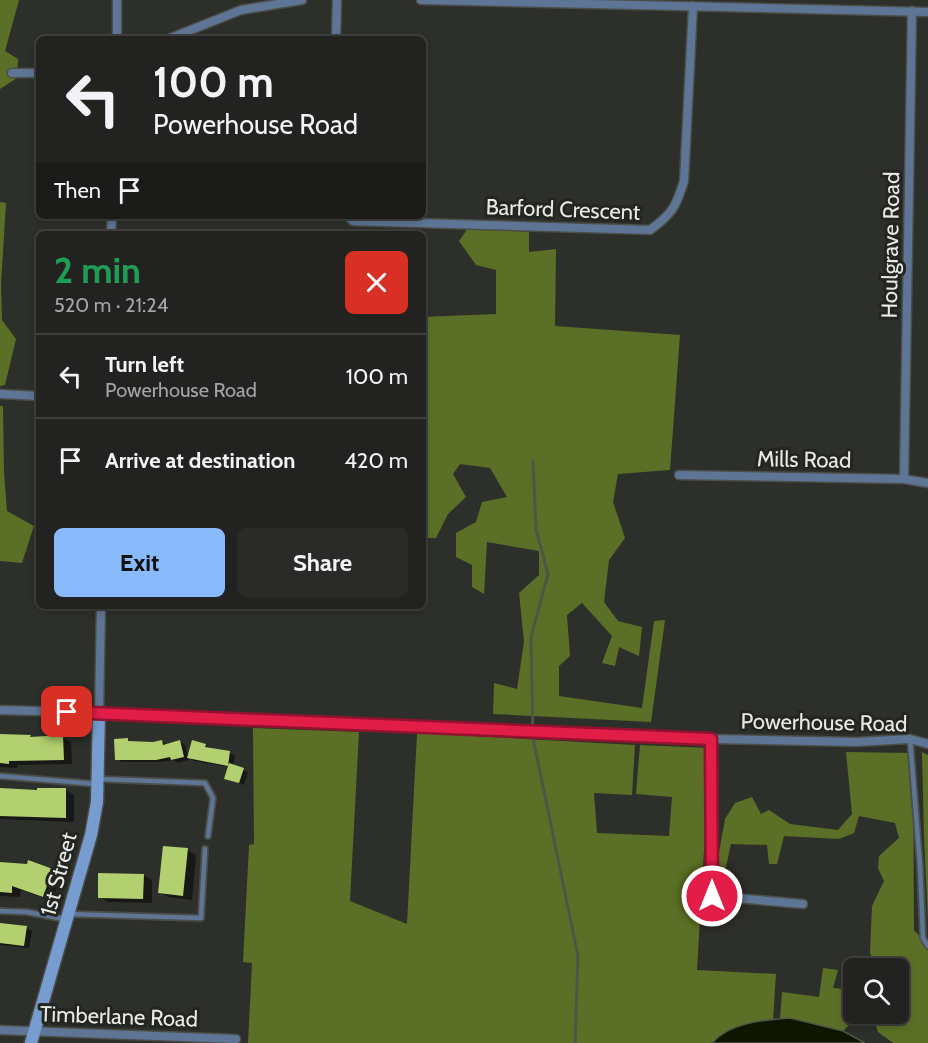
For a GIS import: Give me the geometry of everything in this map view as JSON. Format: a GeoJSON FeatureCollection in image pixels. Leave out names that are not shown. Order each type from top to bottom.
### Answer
{"type":"FeatureCollection","features":[{"type":"Feature","properties":{"kind":"street"},"geometry":{"type":"LineString","coordinates":[[117,0],[117,36]]}},
{"type":"Feature","properties":{"kind":"street"},"geometry":{"type":"LineString","coordinates":[[176,36],[241,10],[302,0]]}},
{"type":"Feature","properties":{"kind":"street"},"geometry":{"type":"LineString","coordinates":[[336,36],[337,0]]}},
{"type":"Feature","properties":{"kind":"street"},"geometry":{"type":"LineString","coordinates":[[421,0],[928,12]]}},
{"type":"Feature","properties":{"kind":"street","name":"Barford Crescent"},"geometry":{"type":"LineString","coordinates":[[351,219],[353,221],[650,230],[666,219],[677,202],[684,180],[693,6]]}},
{"type":"Feature","properties":{"kind":"street","name":"Houlgrave Road"},"geometry":{"type":"LineString","coordinates":[[904,479],[912,11]]}},
{"type":"Feature","properties":{"kind":"street"},"geometry":{"type":"LineString","coordinates":[[12,73],[36,73]]}},
{"type":"Feature","properties":{"kind":"street"},"geometry":{"type":"LineString","coordinates":[[0,394],[36,396]]}},
{"type":"Feature","properties":{"kind":"street","name":"Mills Road"},"geometry":{"type":"LineString","coordinates":[[679,475],[904,479],[928,483]]}},
{"type":"Feature","properties":{"kind":"street"},"geometry":{"type":"LineString","coordinates":[[99,713],[101,609]]}},
{"type":"Feature","properties":{"kind":"street","name":"Powerhouse Road"},"geometry":{"type":"LineString","coordinates":[[0,710],[711,739],[857,742],[909,739],[928,744]]}},
{"type":"Feature","properties":{"kind":"street","name":"1st Street"},"geometry":{"type":"LineString","coordinates":[[31,1043],[91,835],[96,802],[99,713]]}},
{"type":"Feature","properties":{"kind":"street"},"geometry":{"type":"LineString","coordinates":[[711,739],[712,896],[802,904]]}},
{"type":"Feature","properties":{"kind":"street","name":"Timberlane Road"},"geometry":{"type":"LineString","coordinates":[[0,1030],[34,1030],[180,1040],[236,1039]]}},
{"type":"Feature","properties":{"kind":"lane"},"geometry":{"type":"LineString","coordinates":[[909,739],[920,865],[921,917],[923,938],[928,946]]}},
{"type":"Feature","properties":{"kind":"lane"},"geometry":{"type":"LineString","coordinates":[[0,776],[97,782],[205,783],[213,798],[208,836]]}},
{"type":"Feature","properties":{"kind":"lane"},"geometry":{"type":"LineString","coordinates":[[0,911],[68,917],[201,918],[205,849]]}},
{"type":"Feature","properties":{"kind":"green space"},"geometry":{"type":"Polygon","coordinates":[[[0,0],[19,0],[5,51],[18,59],[17,78],[0,89],[0,0]]]}},
{"type":"Feature","properties":{"kind":"green space"},"geometry":{"type":"Polygon","coordinates":[[[0,202],[6,203],[1,285],[2,320],[16,339],[5,385],[0,386],[0,202]]]}},
{"type":"Feature","properties":{"kind":"green space"},"geometry":{"type":"Polygon","coordinates":[[[468,228],[529,232],[529,252],[556,249],[555,326],[680,335],[670,470],[618,474],[613,502],[625,538],[609,560],[604,602],[618,621],[642,627],[639,656],[619,647],[615,666],[602,663],[612,636],[582,603],[567,615],[570,656],[559,666],[559,696],[642,708],[654,621],[665,620],[651,722],[493,714],[494,683],[517,689],[524,642],[519,593],[539,575],[539,551],[487,542],[484,594],[472,587],[472,565],[456,557],[456,533],[476,522],[482,502],[507,497],[490,468],[460,464],[453,474],[466,497],[448,514],[436,538],[426,538],[426,317],[496,314],[496,270],[476,265],[459,241],[468,228]]]}},
{"type":"Feature","properties":{"kind":"green space"},"geometry":{"type":"Polygon","coordinates":[[[0,406],[3,406],[7,511],[34,526],[22,563],[0,561],[0,406]]]}},
{"type":"Feature","properties":{"kind":"green space"},"geometry":{"type":"Polygon","coordinates":[[[253,728],[359,732],[350,901],[407,924],[417,733],[635,745],[632,795],[594,793],[597,833],[669,836],[672,797],[636,794],[640,745],[710,748],[697,970],[776,974],[773,1020],[732,1029],[712,1043],[248,1043],[252,963],[243,962],[249,845],[254,844],[253,728]]]}},
{"type":"Feature","properties":{"kind":"green space"},"geometry":{"type":"Polygon","coordinates":[[[846,752],[913,753],[914,930],[928,946],[928,1043],[893,1043],[878,1032],[875,1024],[909,1024],[909,958],[872,958],[870,953],[872,906],[884,881],[878,868],[879,856],[899,838],[895,823],[859,816],[854,833],[839,839],[784,836],[777,864],[769,864],[767,845],[731,844],[725,871],[717,863],[725,819],[735,803],[752,797],[761,814],[769,810],[790,824],[838,830],[852,814],[846,752]]]}},
{"type":"Feature","properties":{"kind":"green space"},"geometry":{"type":"Polygon","coordinates":[[[922,752],[928,755],[928,921],[924,837],[922,752]]]}},
{"type":"Feature","properties":{"kind":"green space"},"geometry":{"type":"Polygon","coordinates":[[[823,968],[838,970],[833,988],[843,989],[843,1024],[850,1024],[843,1031],[790,1018],[780,1019],[782,992],[819,997],[823,968]]]}},
{"type":"Feature","properties":{"kind":"shaded area"},"geometry":{"type":"Polygon","coordinates":[[[790,1018],[843,1031],[865,1043],[712,1043],[719,1036],[738,1026],[790,1018]]]}},
{"type":"Feature","properties":{"kind":"building"},"geometry":{"type":"Polygon","coordinates":[[[0,734],[31,735],[30,737],[63,735],[64,760],[0,763],[0,734]]]}},
{"type":"Feature","properties":{"kind":"building"},"geometry":{"type":"Polygon","coordinates":[[[128,738],[128,741],[162,740],[163,745],[180,740],[184,757],[171,760],[170,757],[156,760],[115,760],[114,739],[128,738]]]}},
{"type":"Feature","properties":{"kind":"building"},"geometry":{"type":"Polygon","coordinates":[[[192,740],[206,744],[205,747],[230,751],[228,766],[187,758],[192,740]]]}},
{"type":"Feature","properties":{"kind":"building"},"geometry":{"type":"Polygon","coordinates":[[[229,763],[244,768],[239,783],[224,779],[229,763]]]}},
{"type":"Feature","properties":{"kind":"building"},"geometry":{"type":"Polygon","coordinates":[[[0,788],[37,790],[37,788],[66,788],[66,818],[0,816],[0,788]]]}},
{"type":"Feature","properties":{"kind":"building"},"geometry":{"type":"Polygon","coordinates":[[[163,846],[188,848],[183,896],[158,893],[163,846]]]}},
{"type":"Feature","properties":{"kind":"building"},"geometry":{"type":"Polygon","coordinates":[[[28,860],[53,869],[43,897],[12,886],[12,893],[0,892],[0,862],[27,864],[28,860]]]}},
{"type":"Feature","properties":{"kind":"building"},"geometry":{"type":"Polygon","coordinates":[[[98,873],[144,874],[143,899],[98,898],[98,873]]]}},
{"type":"Feature","properties":{"kind":"building"},"geometry":{"type":"Polygon","coordinates":[[[0,923],[27,926],[24,946],[0,943],[0,923]]]}},
{"type":"Feature","properties":{"kind":"waterway"},"geometry":{"type":"LineString","coordinates":[[533,461],[536,529],[548,574],[531,637],[533,738],[578,956],[575,1043]]}},
{"type":"Feature","properties":{"kind":"route"},"geometry":{"type":"LineString","coordinates":[[67,712],[711,739],[712,896]]}}]}
